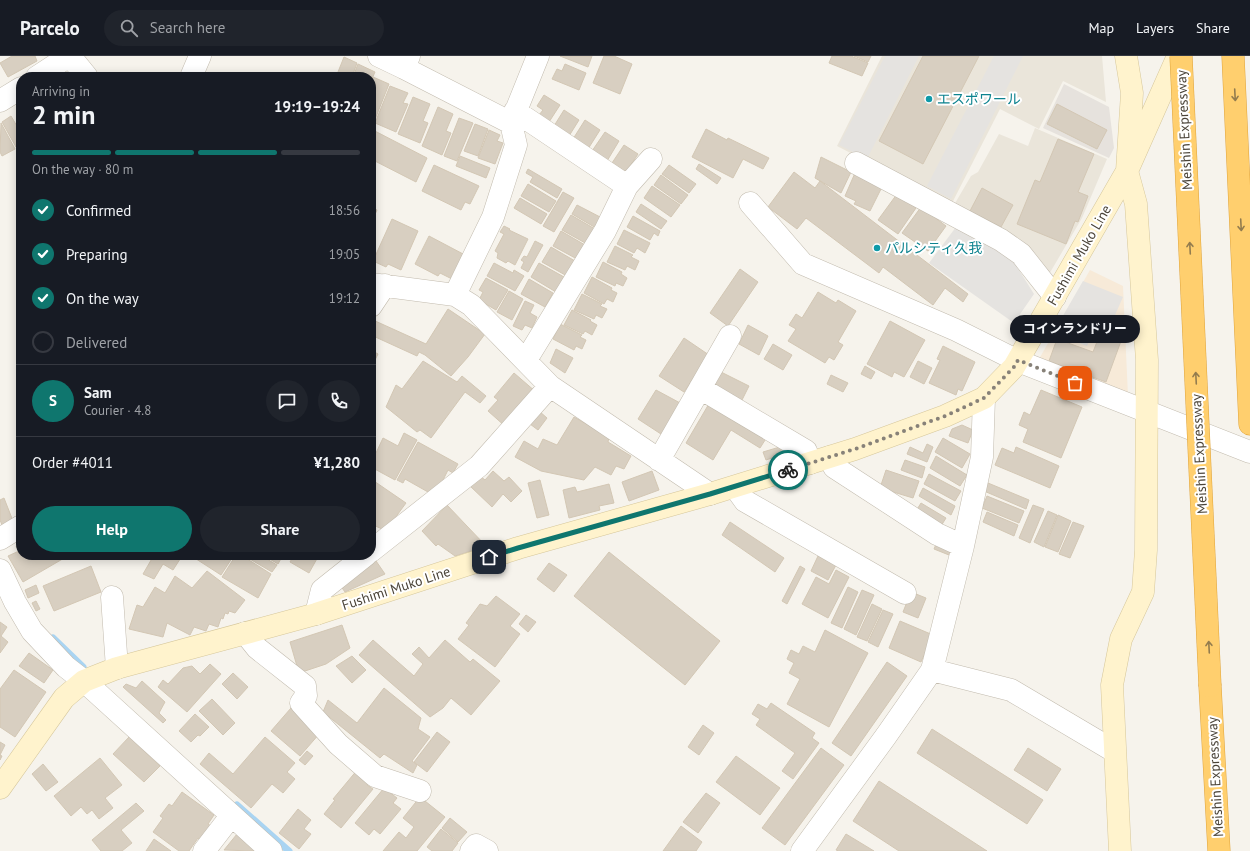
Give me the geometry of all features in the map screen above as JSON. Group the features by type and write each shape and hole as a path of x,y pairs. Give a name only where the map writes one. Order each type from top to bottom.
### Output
{"highway":[{"name":"Meishin Expressway","path":"1179,56 1219,851"},
{"path":"1233,56 1250,424"}],"main road":[{"path":"1120,851 1112,685 1121,639 1143,592 1146,550 1146,360 1136,204 1127,171 1132,93 1126,56"},
{"name":"Fushimi Muko Line","path":"0,788 64,698 98,676 316,614 518,548 735,487 855,449 945,416 984,398 1014,367 1127,171 1179,56"}],"street":[{"path":"45,72 70,56 83,72"},
{"path":"193,72 200,56"},
{"path":"380,56 407,62 513,117 627,186"},
{"path":"455,295 493,217 516,145 513,117 538,56"},
{"path":"0,102 16,91"},
{"path":"526,360 605,231 627,186 651,159"},
{"path":"856,163 1001,240 1021,254 1055,297"},
{"path":"750,203 803,264 956,330 1018,360 1250,452"},
{"path":"378,284 455,295 471,305 550,386 710,494"},
{"path":"659,460 730,336"},
{"path":"376,547 479,466 550,386"},
{"path":"700,388 834,467 937,534 963,546"},
{"path":"802,851 932,670 963,546 982,457 984,398"},
{"path":"735,487 745,501 905,593"},
{"path":"0,539 16,529"},
{"path":"316,614 322,590 360,560"},
{"path":"0,570 15,602 32,631 66,667 98,676 231,816 271,851"},
{"path":"98,676 112,597"},
{"path":"245,633 257,648 305,686 306,696 301,703 338,744 355,760 374,776 420,791"},
{"path":"932,670 1011,690 1114,751"},
{"path":"204,851 231,816"},
{"path":"471,851 476,845 487,851"}],"shaded area":[{"path":"882,56 1102,56 1106,102 1063,81 1039,129 1000,109 951,205 837,146"},
{"path":"885,56 919,56 867,159 839,145"},
{"path":"994,56 1023,56 951,199 927,186"},
{"path":"1064,84 1109,107 1114,148 1109,158 1043,128"},
{"path":"1035,128 1107,159 1082,218 1048,276 954,205 971,176 978,172 999,134 1028,146"},
{"path":"956,227 1012,259 1034,294 1014,323 929,263"},
{"path":"1090,270 1123,286 1128,396 1039,359"},
{"path":"1083,281 1123,297 1112,322 1099,317 1087,346 1053,333"}],"building":[{"path":"12,56 35,56 37,61 8,77 0,63"},
{"path":"560,56 592,56 588,67"},
{"path":"604,56 614,56 632,64 620,94 593,83"},
{"path":"832,56 851,56 868,63 862,76 829,63"},
{"path":"854,56 871,56 868,62"},
{"name":"エスポワール","path":"923,56 979,56 923,164 879,141"},
{"path":"344,57 357,63 354,72 338,72"},
{"path":"358,64 375,72 355,72"},
{"path":"565,64 586,73 579,90 552,79 557,69 562,71"},
{"path":"376,78 389,84 376,117"},
{"path":"390,86 408,93 403,103 408,104 396,132 376,123"},
{"path":"544,95 560,105 549,122 539,115 543,110 537,106"},
{"path":"413,97 430,104 423,121 428,123 420,143 398,134"},
{"path":"1057,104 1107,130 1097,149 1047,124"},
{"path":"438,107 453,114 446,131 451,133 442,155 422,146"},
{"path":"564,110 579,120 569,136 554,126"},
{"path":"11,116 16,124 16,147 2,122"},
{"path":"459,118 473,123 457,161 444,156"},
{"path":"585,120 600,130 588,149 573,139"},
{"path":"1,123 15,149 2,156 0,152"},
{"path":"475,124 488,129 478,156 464,151"},
{"path":"706,129 727,140 728,138 769,158 763,169 743,159 733,178 692,157"},
{"path":"489,130 500,135 497,141 503,143 495,164 478,158"},
{"path":"376,132 427,158 416,182 376,162"},
{"path":"605,132 619,141 607,161 592,151"},
{"path":"1058,139 1094,154 1078,192 1088,196 1078,222 1075,221 1066,244 1017,224 1035,180 1040,182"},
{"path":"624,145 638,154 626,172 612,163"},
{"path":"460,156 490,168 486,178 456,166"},
{"path":"821,157 851,172 841,193 815,178"},
{"path":"699,164 721,178 717,184 696,169"},
{"path":"434,165 479,186 470,204 465,202 461,210 422,191"},
{"path":"669,165 696,184 689,193 662,174"},
{"path":"528,169 562,189 557,198 530,182 533,177 526,173"},
{"name":"パルシティ久我","path":"794,172 815,188 820,181 968,294 963,302 945,288 933,305 883,267 879,273 806,218 797,229 768,207"},
{"path":"855,173 883,185 870,211 854,204 856,201 845,196"},
{"path":"661,175 688,195 681,204 654,185"},
{"path":"528,184 556,201 549,212 521,196"},
{"path":"652,186 680,205 671,217 644,198"},
{"path":"982,188 1013,205 1001,227 970,211"},
{"path":"563,192 574,198 554,232 543,226"},
{"path":"897,194 916,208 898,234 878,220"},
{"path":"520,198 547,214 541,224 514,208"},
{"path":"641,204 667,221 661,229 636,212"},
{"path":"577,205 602,218 596,228 572,214"},
{"path":"921,207 946,226 928,251 902,233"},
{"path":"571,215 595,229 587,244 562,230"},
{"path":"633,216 660,231 658,236 654,233 650,240 627,227"},
{"path":"392,219 418,231 401,270 388,264 386,267 376,262 376,254"},
{"path":"504,226 528,239 515,265 508,261 506,263 497,258 498,253 495,251 504,234 500,232"},
{"path":"624,230 650,243 645,253 637,248 634,253 617,244"},
{"path":"561,231 585,245 577,259 553,246"},
{"path":"429,236 465,255 452,279 440,273 438,276 415,264"},
{"path":"535,241 543,245 528,272 521,268 524,262 521,260 524,256 527,257"},
{"path":"615,246 633,255 631,257 639,261 635,270 627,266 625,270 607,262"},
{"path":"551,247 575,261 567,276 542,262"},
{"path":"603,262 622,272 621,274 627,278 623,286 616,283 615,286 596,277"},
{"path":"494,263 513,273 514,270 524,276 515,291 487,276"},
{"path":"539,263 564,277 556,292 531,277"},
{"path":"740,269 758,282 728,326 710,313"},
{"path":"592,277 612,288 611,290 617,293 613,302 607,299 604,304 584,293"},
{"path":"486,278 508,290 496,310 479,300 483,292 479,290"},
{"path":"529,279 553,293 545,307 521,294"},
{"path":"509,291 523,299 512,320 497,312"},
{"path":"818,292 836,303 838,300 856,311 838,342 843,345 834,360 829,357 825,363 788,341 796,329 789,325 796,314 802,318"},
{"path":"582,294 602,304 600,306 607,309 602,318 596,315 594,319 574,310"},
{"path":"525,301 534,305 530,313 537,317 532,328 525,325 522,330 513,326"},
{"path":"448,309 485,334 468,357 451,376 425,355 419,352 417,356 376,337 376,321 426,344"},
{"path":"572,310 591,320 590,321 597,325 592,335 585,331 583,334 564,325"},
{"path":"890,321 925,340 904,377 894,372 892,377 867,364"},
{"path":"560,324 582,335 580,337 586,340 582,349 576,346 574,350 553,339"},
{"path":"748,325 768,336 759,355 739,344"},
{"path":"1100,334 1121,341 1106,382 1049,361 1057,339 1093,352"},
{"path":"684,338 709,355 684,392 659,376"},
{"path":"773,344 792,355 783,370 764,359"},
{"path":"943,346 975,362 962,391 958,389 956,395 929,383 940,360 937,359"},
{"path":"556,349 573,358 565,373 550,363"},
{"path":"423,361 457,382 462,376 486,396 480,403 465,392 431,438 420,430 417,432 386,407 396,385 402,389"},
{"path":"918,361 932,368 924,384 910,377"},
{"path":"865,366 875,372 871,379 861,374"},
{"path":"721,372 749,386 741,402 713,387"},
{"path":"514,373 536,392 506,427 488,411 498,400 494,397"},
{"path":"831,375 848,383 843,392 827,384"},
{"path":"656,390 682,404 664,436 638,419"},
{"path":"1041,390 1082,407 1061,458 1023,442 1028,429 1019,425 1024,412 1030,415"},
{"path":"710,402 767,437 760,448 731,430 713,460 686,443"},
{"path":"539,411 547,418 538,430 530,424"},
{"path":"574,417 609,437 608,442 631,456 624,469 616,466 611,475 595,467 584,480 541,471 515,457 524,441 538,449 543,439 557,445"},
{"path":"962,425 973,430 968,443 949,436 952,429"},
{"path":"404,433 417,440 395,480 376,470 376,453 383,438 398,446"},
{"path":"943,438 970,454 962,468 935,452"},
{"path":"418,442 458,464 453,473 448,470 440,486 428,492 405,479 403,483 397,480"},
{"path":"927,444 933,447 927,462 907,454 910,447 923,453"},
{"path":"783,446 786,453 766,460 763,452"},
{"path":"1016,447 1059,466 1050,488 995,465 1002,448 1014,453"},
{"path":"936,456 967,475 960,486 930,468"},
{"path":"905,460 925,467 922,478 901,470"},
{"path":"886,470 919,481 913,498 880,488"},
{"path":"493,471 504,481 509,477 522,491 511,502 503,494 492,507 470,486 480,476 485,480"},
{"path":"652,471 659,490 629,501 622,482"},
{"path":"929,474 961,491 955,501 924,484"},
{"path":"540,480 549,515 537,518 528,483"},
{"path":"376,482 406,503 395,518 382,529 376,526"},
{"path":"988,483 1029,500 1026,509 984,491"},
{"path":"609,484 614,503 599,506 600,510 569,518 563,490 575,487 577,492"},
{"path":"923,488 955,506 951,515 919,496"},
{"path":"987,496 1024,511 1019,523 982,508"},
{"path":"4,498 13,521 2,525 0,520 0,500"},
{"path":"921,503 946,518 941,526 916,511"},
{"path":"447,505 486,546 455,556 438,544 436,546 422,531"},
{"path":"1033,505 1044,509 1030,543 1019,538"},
{"path":"1048,511 1057,515 1044,547 1034,542"},
{"path":"987,512 1018,525 1014,536 983,522"},
{"path":"1058,515 1071,521 1058,552 1045,547"},
{"path":"730,522 784,558 775,572 722,535"},
{"path":"1073,522 1084,526 1070,558 1059,554"},
{"path":"937,542 952,548 949,555 934,549"},
{"path":"16,552 16,560 61,560 23,582 8,556"},
{"path":"609,552 720,641 685,685 574,596"},
{"path":"818,556 836,565 828,580 811,571"},
{"path":"151,560 179,560 173,570 163,564 154,579 143,574"},
{"path":"198,560 231,560 221,575"},
{"path":"233,560 249,560 271,574 258,598 222,577"},
{"path":"252,560 268,560 277,565 272,572"},
{"path":"271,560 280,560 278,564"},
{"path":"291,560 316,560 309,573 290,562"},
{"path":"371,560 375,560 385,574 345,592 340,585"},
{"path":"549,563 567,575 554,592 537,579"},
{"path":"91,566 101,592 54,611 43,586"},
{"path":"800,566 805,569 787,604 782,601"},
{"path":"836,570 849,577 828,618 802,604 816,577 829,584"},
{"path":"207,571 245,600 235,613 229,611 228,614 225,613 223,619 221,618 218,627 209,624 206,631 194,627 190,635 167,623 163,637 129,629 137,605 143,607 155,587 165,593 175,576 192,588"},
{"path":"36,585 39,593 28,598 25,590"},
{"path":"848,587 858,592 842,628 831,623"},
{"path":"862,590 874,595 856,635 844,629"},
{"path":"911,592 926,598 918,618 903,612"},
{"path":"496,596 520,614 510,626 520,634 495,667 458,639 469,625 466,623 480,604 487,606"},
{"path":"36,601 40,609 36,611 32,603"},
{"path":"872,604 882,609 867,641 857,637"},
{"path":"883,610 893,614 878,647 868,642"},
{"path":"526,615 536,622 528,632 519,624"},
{"path":"900,621 933,635 921,662 889,648"},
{"path":"0,622 7,627 1,636 8,642 0,653"},
{"path":"342,625 350,648 326,664 299,673 290,642"},
{"path":"825,630 868,653 829,727 787,704 800,679 789,673 794,663 787,659 791,650 799,654 803,646 815,652"},
{"path":"373,640 414,676 423,664 412,654 419,647 429,658 445,640 470,662 473,659 500,681 471,715 451,698 443,708 430,717 359,655"},
{"path":"29,653 53,670 44,683 19,666"},
{"path":"352,656 366,670 352,683 336,666"},
{"path":"887,662 907,676 851,756 832,743"},
{"path":"210,664 221,674 187,712 158,687 163,680 168,684 183,668 192,666 200,674"},
{"path":"14,670 46,692 15,737 0,727 0,689"},
{"path":"233,673 248,687 237,699 222,684"},
{"path":"142,681 165,702 159,713 166,720 163,723 123,687 126,684 136,688"},
{"path":"384,688 421,718 418,729 430,737 412,761 417,765 413,773 384,754 380,758 323,712 328,700 357,723"},
{"path":"212,699 235,723 223,735 199,711"},
{"path":"771,703 815,733 812,738 819,743 793,779 782,771 795,753 756,725 760,719 752,714 758,704 767,709"},
{"path":"291,708 320,733 300,756 271,731"},
{"path":"195,714 209,727 191,742 179,731"},
{"path":"703,725 714,733 699,755 688,747"},
{"path":"932,729 1043,800 1027,824 917,753"},
{"path":"437,732 450,742 427,772 414,762"},
{"path":"129,737 160,766 144,782 113,754"},
{"path":"265,737 295,763 287,772 295,779 283,793 272,784 251,808 200,764 209,753 233,774"},
{"path":"0,742 5,745 0,755"},
{"path":"821,748 844,765 785,845 762,828"},
{"path":"1028,748 1061,769 1047,791 1014,770"},
{"path":"307,751 313,756 305,765 299,760"},
{"path":"736,756 780,788 760,815 716,782"},
{"path":"100,758 122,785 105,798 113,808 99,819 92,810 87,814 81,807 71,816 54,796"},
{"path":"43,764 58,782 46,791 32,774"},
{"path":"358,769 371,779 367,785 373,789 341,828 324,814 335,800 333,799"},
{"path":"879,781 987,851 899,851 853,821"},
{"path":"384,788 397,798 393,803 401,809 380,834 374,829 369,835 355,823"},
{"path":"182,792 214,815 208,824 211,826 201,840 198,838 189,851 179,851 153,832 163,818 160,816 169,804 172,806"},
{"path":"706,793 720,803 698,833 683,822"},
{"path":"420,797 445,817 417,851 383,851 399,832 406,838 414,827 403,818"},
{"path":"136,803 144,811 121,830 132,843 122,851 101,851 92,840"},
{"path":"298,809 311,820 304,829 311,834 299,849 279,833"},
{"path":"450,818 467,832 458,842 442,828"},
{"path":"681,826 702,842 696,851 663,851"},
{"path":"441,829 458,843 452,851 432,851 427,847"},
{"path":"237,834 255,849 253,851 224,850"},
{"path":"846,834 874,851 836,850"},
{"path":"154,839 171,851 146,851"}],"waterway":[{"path":"53,638 83,667"},
{"path":"237,805 289,851"}],"way so far":[{"path":"788,470 855,449 945,416 984,398 1014,367 1018,360 1075,383"}],"place":[{"name":"エスポワール","path":"929,99"},
{"name":"パルシティ久我","path":"877,248"},
{"name":"コインランドリー","path":"1075,383"}],"route":[{"path":"489,557 710,494 788,470"}]}
